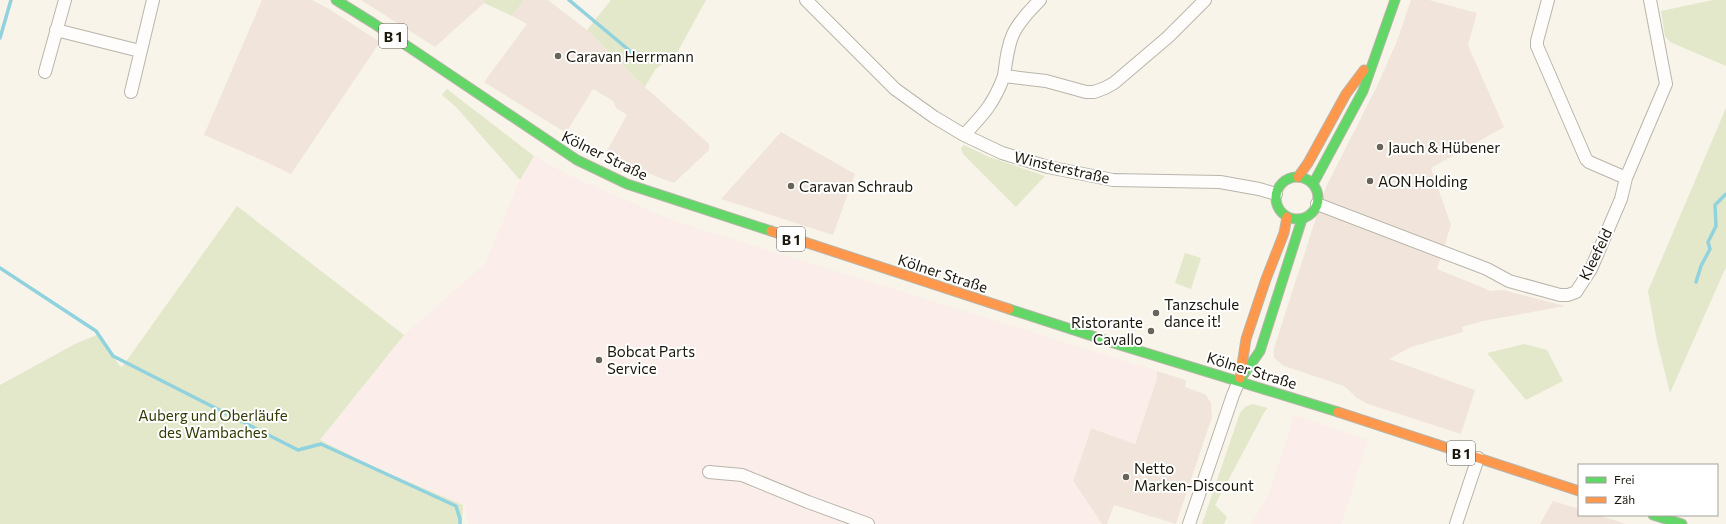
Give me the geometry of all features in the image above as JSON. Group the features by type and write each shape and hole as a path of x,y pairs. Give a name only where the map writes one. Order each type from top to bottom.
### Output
{"main road":[{"name":"Kölner Straße","path":"336,0 373,23 577,160 627,184 711,213 1113,343 1239,381 1578,491"},
{"path":"1313,184 1363,91 1396,0"},
{"path":"1298,177 1308,164 1346,94 1374,58"},
{"path":"1239,381 1260,351 1302,219 1313,212 1317,204 1317,192 1313,184 1307,179 1298,177 1283,182 1276,194 1278,208 1287,217 1302,219"},
{"path":"1239,381 1246,339 1266,279 1284,233 1287,217"},
{"path":"1656,516 1682,524"}],"street":[{"path":"45,72 65,0"},
{"path":"131,92 153,0"},
{"path":"964,135 989,108 998,93 1004,76 1008,46 1014,30 1024,16 1040,0"},
{"path":"1004,76 1046,82 1086,92 1094,92 1105,88 1114,83 1168,37 1205,0"},
{"path":"1548,0 1537,46 1561,102 1586,159 1589,162 1626,178"},
{"name":"Kleefeld","path":"1317,204 1487,269 1510,282 1560,295 1568,295 1576,292 1591,269 1621,199 1626,178 1666,84 1650,0"},
{"name":"Winsterstraße","path":"810,2 896,89 934,117 964,135 1002,153 1048,167 1113,180 1220,182 1259,189 1276,194"},
{"path":"56,30 140,52"},
{"path":"1189,524 1228,408 1239,381"},
{"path":"1456,524 1478,458"},
{"path":"709,472 742,475 808,502 868,524"}],"shaded area":[{"path":"262,0 312,0 329,9 380,42 291,174 204,135"},
{"path":"361,0 484,0 484,3 435,47"},
{"name":"Caravan Herrmann","path":"524,0 548,0 587,30 645,87 709,144 709,150 674,183 626,165 605,154 627,115 616,108 613,101 593,89 566,133 484,82 527,24 512,16"},
{"path":"1411,0 1429,0 1477,13 1468,45 1504,127 1431,168 1451,225 1437,269 1491,291 1503,290 1565,306 1483,321 1462,327 1463,332 1411,347 1389,359 1475,390 1461,434 1368,404 1357,398 1344,386 1284,366 1274,358 1274,348 1326,187 1376,88 1397,41"},
{"name":"Caravan Schraub","path":"781,132 855,174 833,235 721,199"},
{"path":"534,156 566,174 677,222 1157,371 1157,378 1135,444 1091,428 1073,481 1102,524 468,524 465,506 319,442 404,335 485,264 520,180"},
{"path":"1157,371 1186,380 1185,387 1205,394 1211,403 1212,417 1176,524 1114,505 1107,524 1102,524 1073,481 1091,428 1135,444 1157,378"},
{"path":"1294,415 1368,440 1341,524 1251,524 1270,492"},
{"path":"1553,501 1578,509 1578,516 1601,516 1626,524 1540,524"}],"green space":[{"path":"484,0 524,0 512,16 484,3"},
{"path":"611,0 706,0 678,51 655,70 645,87 587,30"},
{"path":"1713,0 1726,0 1726,66 1670,42 1665,36 1661,11"},
{"path":"447,89 534,156 520,180 456,107 442,95"},
{"path":"1726,108 1726,267 1670,393 1657,341 1648,291"},
{"path":"964,145 989,157 1045,176 1016,207 963,154 961,148"},
{"name":"Auberg und Oberläufe des Wambaches","path":"237,206 404,335 320,440 378,469 463,505 462,524 0,524 0,385 75,344 99,334 119,365 122,367"},
{"path":"1185,253 1201,258 1191,289 1175,283"},
{"path":"1524,344 1547,350 1563,381 1526,400 1487,353"},
{"path":"1252,404 1268,408 1215,505 1227,517 1224,524 1202,524 1240,413 1245,407"}],"waterway":[{"path":"0,38 11,0"},
{"path":"569,0 642,61"},
{"path":"1696,282 1701,266 1710,249 1708,242 1716,226 1715,205 1726,194"},
{"path":"0,268 96,331 113,356 298,450 321,444 456,506 460,524"}],"traffic: fast":[{"path":"336,0 373,23 577,160 627,184 771,231"},
{"path":"1313,184 1363,91 1395,0"},
{"path":"1293,177 1301,177 1309,180 1315,186 1318,198 1315,210 1309,216 1301,219 1293,219 1285,216 1279,210 1276,202 1276,194 1279,186 1285,180 1293,177"},
{"path":"1239,381 1260,351 1302,219"},
{"path":"1009,309 1338,412"},
{"path":"1656,516 1682,524"}],"traffic: slow":[{"path":"1298,177 1308,163 1346,94 1364,70"},
{"path":"1240,378 1246,339 1266,279 1284,233 1287,217"},
{"path":"771,231 1009,309"},
{"path":"1338,412 1578,491"}],"place":[{"name":"Caravan Herrmann","path":"558,56"},
{"name":"Jauch & Hübener","path":"1380,147"},
{"name":"AON Holding","path":"1370,181"},
{"name":"Caravan Schraub","path":"791,186"},
{"name":"Tanzschule dance it!","path":"1156,313"},
{"name":"Ristorante Cavallo","path":"1151,331"},
{"name":"Bobcat Parts Service","path":"599,360"},
{"name":"Netto Marken-Discount","path":"1126,477"}]}
